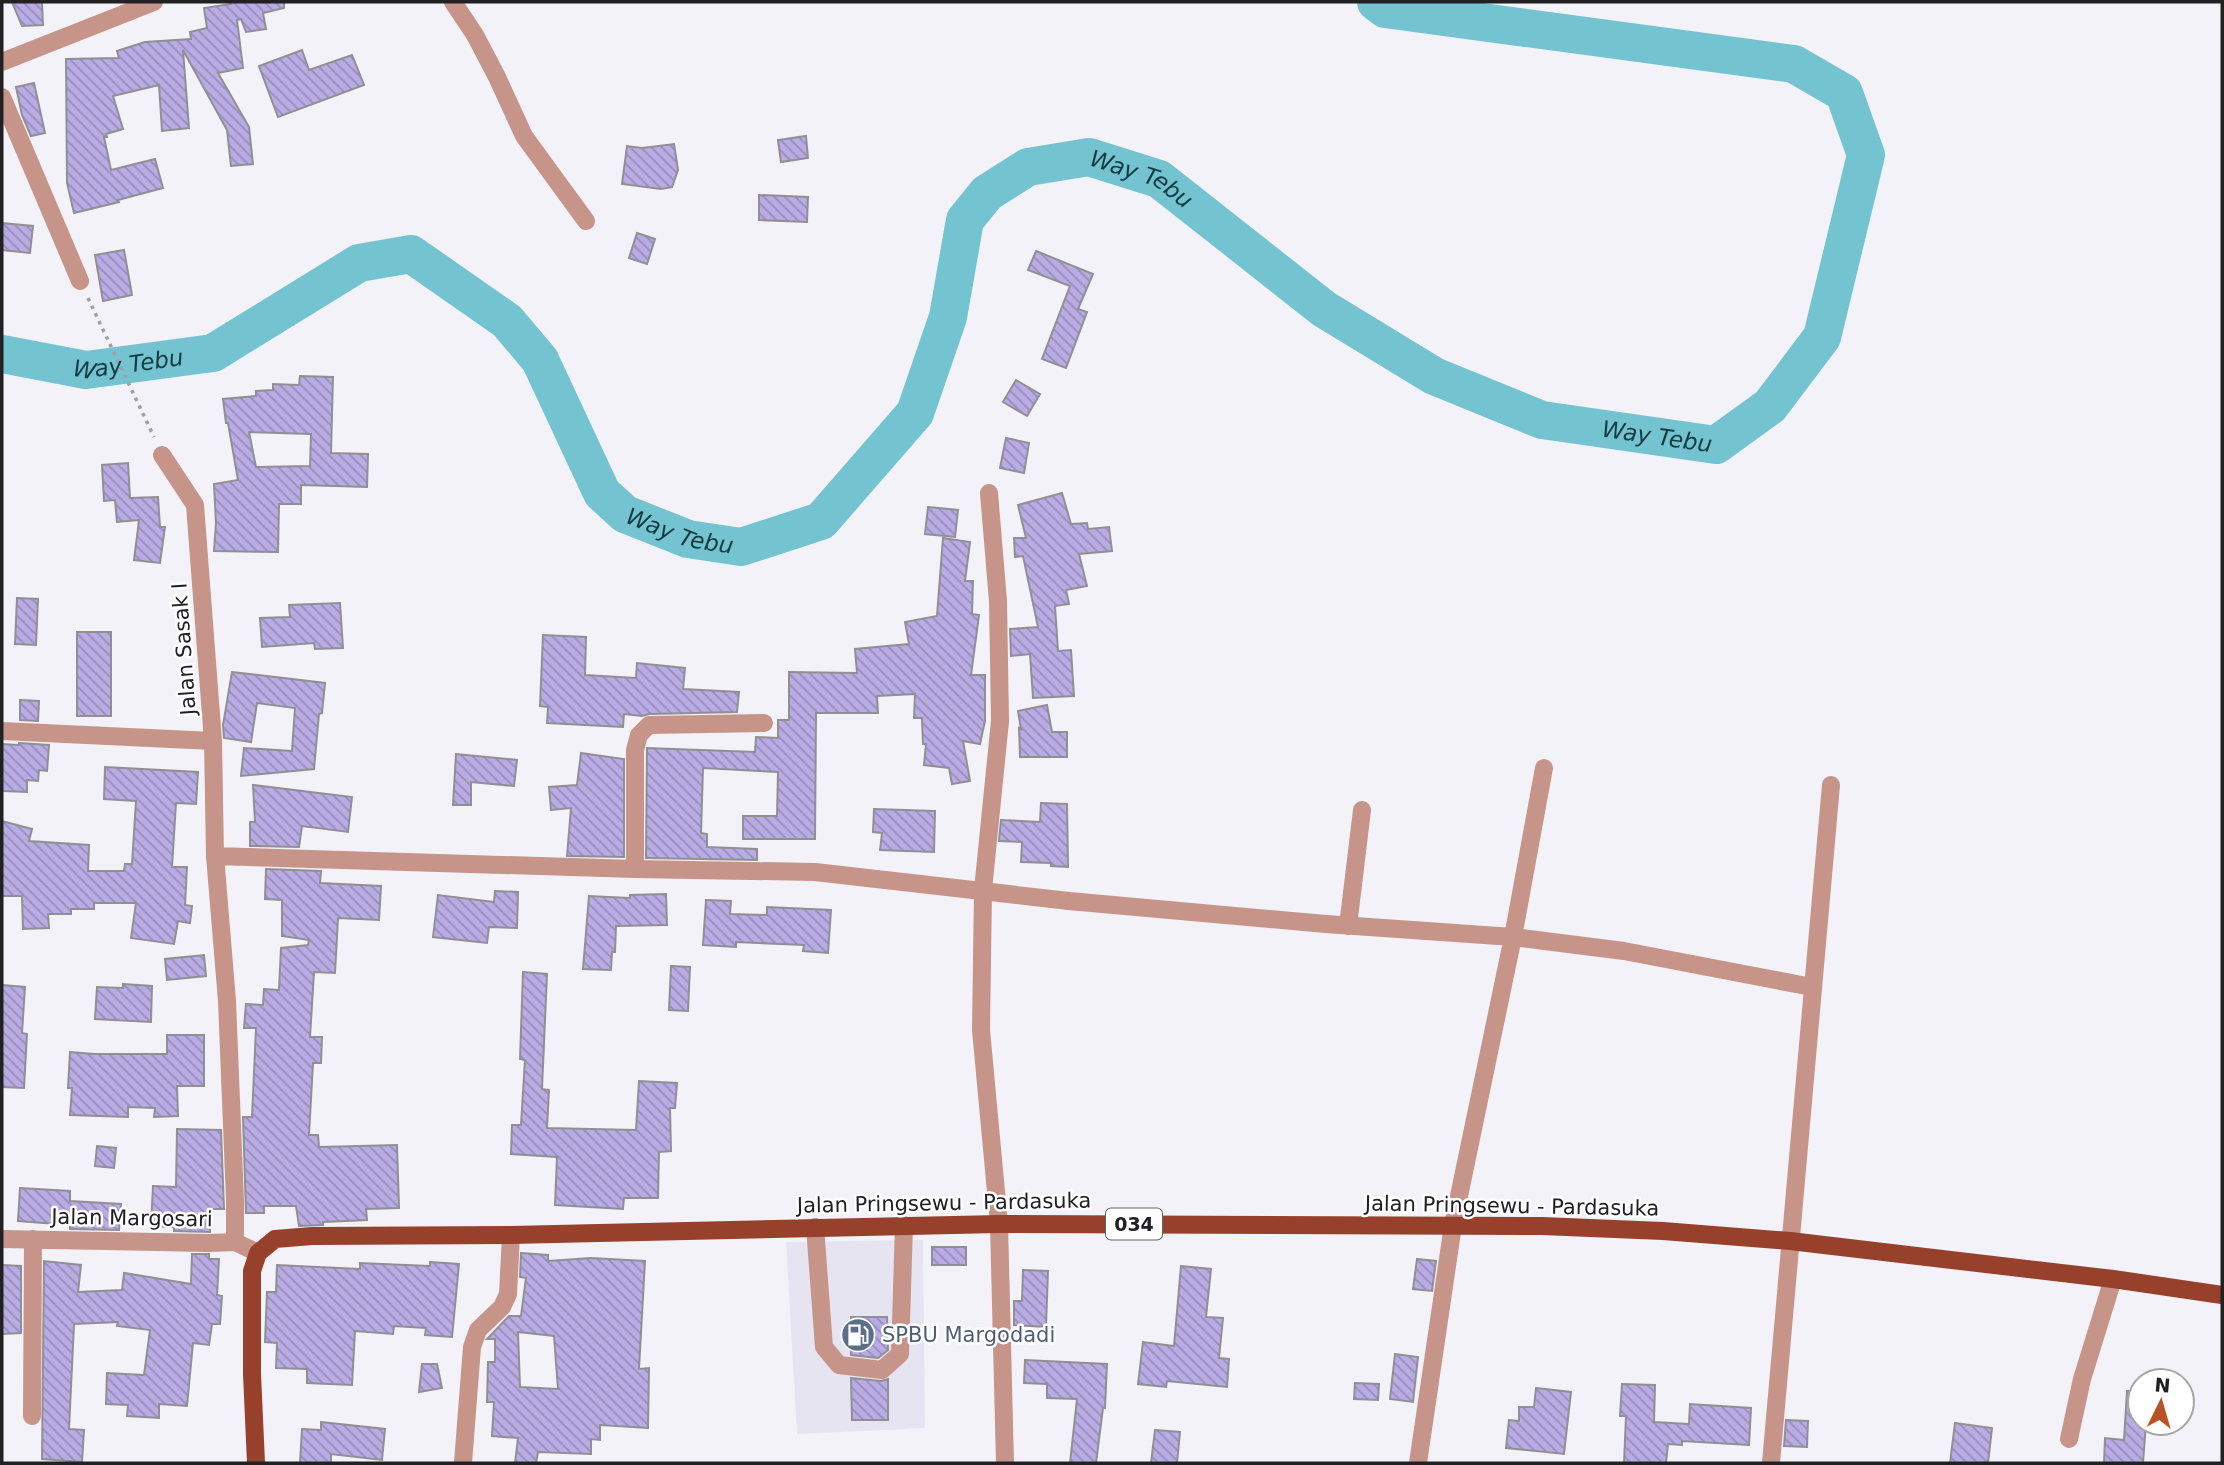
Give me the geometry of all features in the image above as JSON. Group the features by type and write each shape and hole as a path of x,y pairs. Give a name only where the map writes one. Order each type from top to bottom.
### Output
{"main road":[{"name":"Jalan Pringsewu - Pardasuka","path":"258,1253 275,1239 312,1236 511,1235 999,1224 1542,1226 1790,1241 2113,1279 2222,1296"},
{"path":"256,1463 251,1374 252,1271 258,1253"}],"street":[{"path":"2,62 154,2"},
{"path":"453,2 475,35 524,136 586,221"},
{"path":"2,97 80,281"},
{"name":"Jalan Sasak I","path":"162,455 195,505 213,741 215,856 227,1001 235,1242"},
{"path":"989,493 998,601 1000,721 983,890 981,1030 999,1224 1004,1463"},
{"path":"635,869 635,750 639,735 649,724 764,723"},
{"path":"2,731 213,741"},
{"path":"1418,1463 1453,1226 1513,937 1544,768"},
{"path":"1771,1463 1831,785"},
{"path":"1348,926 1362,810"},
{"path":"215,856 815,872 1069,901 1348,926 1513,937 1623,951 1812,987"},
{"path":"815,1227 824,1348 839,1365 882,1370 900,1354 904,1225"},
{"path":"463,1463 472,1347 478,1330 502,1307 508,1294 511,1235"},
{"name":"Jalan Margosari","path":"2,1239 235,1242 258,1253"},
{"path":"32,1416 33,1239"},
{"path":"2068,1439 2082,1379 2113,1279"}],"path":[{"path":"80,281 162,455"}],"shaded area":[{"name":"SPBU Margodadi","path":"923,1240 925,1428 797,1434 786,1242"}],"building":[{"path":"12,2 42,2 43,25 22,26"},
{"path":"230,2 284,2 284,8 263,13 266,29 246,32 241,19 237,20 243,68 218,73 249,127 253,164 231,166 227,130 183,50 189,128 162,131 159,85 113,96 123,129 104,137 111,170 155,159 163,188 74,213 67,183 66,59 119,58 117,51 145,42 191,39 190,32 207,28 204,8 231,4"},
{"path":"302,50 309,70 352,55 364,85 278,117 259,66"},
{"path":"34,83 45,133 31,136 22,115 16,87"},
{"path":"806,136 808,158 781,162 778,140"},
{"path":"674,144 678,170 672,187 661,189 622,184 627,146 642,148"},
{"path":"759,195 808,197 807,222 759,220"},
{"path":"2,223 33,226 30,253 2,250"},
{"path":"637,233 655,239 647,264 629,258"},
{"path":"124,250 132,295 103,301 95,255"},
{"path":"1036,251 1093,274 1078,309 1087,312 1066,368 1042,359 1070,286 1028,270"},
{"path":"300,376 333,377 331,453 368,454 367,487 301,485 301,504 279,504 278,552 214,551 214,484 238,480 223,399 256,396 256,391 273,390 273,384 299,385","holes":["249,432 311,434 310,466 256,467"]},
{"path":"1016,380 1040,394 1027,416 1003,402"},
{"path":"1006,438 1029,443 1024,473 1000,468"},
{"path":"128,463 130,498 158,497 160,527 165,527 160,563 134,560 139,520 117,522 115,500 104,501 102,465"},
{"path":"1062,493 1071,524 1087,523 1088,529 1109,527 1112,551 1079,554 1087,586 1066,590 1069,604 1055,606 1058,651 1071,650 1074,696 1033,698 1030,654 1011,656 1010,629 1038,627 1023,556 1015,557 1014,538 1026,538 1018,505"},
{"path":"928,507 958,510 955,537 925,534"},
{"path":"943,538 970,542 965,581 973,581 972,614 979,615 971,675 985,675 985,721 980,744 963,741 970,781 952,784 949,768 924,765 926,744 923,744 922,718 914,718 915,694 877,696 878,713 816,713 815,839 743,839 743,816 777,816 778,772 703,768 701,833 707,834 707,847 757,849 757,860 646,858 647,748 755,752 756,737 778,738 778,720 789,720 789,672 857,673 855,649 909,644 905,622 937,616"},
{"path":"17,598 38,599 36,645 15,644"},
{"path":"340,603 343,648 315,649 314,643 262,647 260,618 290,617 289,605"},
{"path":"77,632 111,632 111,716 77,716"},
{"path":"543,635 586,637 585,675 636,678 637,663 685,668 683,689 739,692 737,712 642,716 624,714 623,727 547,723 548,707 540,706"},
{"path":"232,672 325,683 314,769 241,776 244,748 292,751 295,708 257,703 251,742 224,738 223,725"},
{"path":"20,700 39,701 38,721 20,720"},
{"path":"1047,705 1052,732 1067,732 1067,757 1020,757 1019,728 1021,729 1018,711"},
{"path":"2,744 49,745 47,771 39,770 38,781 27,780 27,792 2,791"},
{"path":"581,753 624,759 624,857 567,856 571,808 551,810 549,787 577,785"},
{"path":"456,754 517,760 514,786 471,782 471,805 453,805"},
{"path":"105,767 198,772 196,804 176,803 172,867 187,867 185,905 192,906 190,923 178,921 174,944 131,938 136,903 94,903 94,909 71,909 71,914 48,914 49,928 23,929 22,896 2,896 2,821 32,829 29,841 89,845 88,871 124,871 125,864 132,864 136,801 104,799"},
{"path":"253,785 352,797 348,832 302,826 299,847 250,846 250,822 255,822"},
{"path":"1041,803 1067,804 1068,867 1051,866 1051,863 1021,862 1022,842 999,841 1001,820 1040,822"},
{"path":"874,809 935,811 934,852 880,850 882,833 873,832"},
{"path":"266,869 321,871 320,883 381,886 379,920 338,918 335,973 314,972 310,1037 322,1037 321,1063 313,1063 309,1135 318,1135 319,1147 397,1145 399,1208 366,1209 367,1220 299,1226 296,1206 264,1206 264,1213 246,1213 243,1117 252,1117 256,1028 244,1028 246,1004 263,1005 264,989 279,990 281,948 308,945 309,940 282,936 282,900 265,899"},
{"path":"495,891 518,892 517,928 489,927 487,943 433,937 438,895 494,902"},
{"path":"666,894 667,925 616,926 611,970 583,969 589,896 630,898 630,895"},
{"path":"706,900 731,901 730,914 767,915 767,907 831,910 828,953 803,951 804,945 736,942 736,947 703,945"},
{"path":"204,955 206,976 167,980 165,959"},
{"path":"671,966 690,967 688,1011 669,1010"},
{"path":"523,972 547,974 542,1089 549,1090 547,1128 636,1130 639,1081 677,1083 675,1108 670,1108 671,1151 659,1152 658,1198 624,1198 623,1209 555,1205 557,1157 511,1154 512,1125 521,1125 525,1060 520,1059"},
{"path":"123,984 152,986 151,1022 95,1019 97,987 123,988"},
{"path":"2,985 25,987 22,1033 27,1034 24,1088 2,1087"},
{"path":"167,1035 204,1035 204,1086 177,1086 178,1116 154,1117 155,1108 128,1107 128,1117 70,1115 70,1052 167,1054"},
{"path":"177,1129 221,1130 224,1209 210,1209 210,1232 174,1231 174,1227 151,1226 153,1186 176,1187"},
{"path":"97,1146 116,1148 114,1168 95,1166"},
{"path":"20,1188 70,1191 70,1201 121,1204 119,1230 70,1229 70,1225 18,1221"},
{"path":"932,1247 966,1247 966,1265 932,1265"},
{"path":"521,1253 548,1255 548,1261 591,1258 645,1261 639,1369 649,1368 648,1428 600,1425 600,1440 591,1439 591,1454 538,1452 536,1463 515,1463 518,1438 492,1436 494,1402 487,1402 488,1362 495,1362 495,1339 487,1339 509,1316 521,1316 526,1278 520,1277","holes":["518,1332 554,1336 558,1389 520,1387"]},
{"path":"192,1254 209,1254 209,1259 219,1259 217,1295 222,1296 220,1324 212,1324 209,1345 193,1343 187,1406 159,1404 159,1418 127,1416 128,1405 106,1404 107,1373 144,1375 150,1330 117,1326 118,1322 74,1324 69,1429 84,1430 82,1462 42,1459 44,1261 81,1265 78,1292 122,1290 124,1273 191,1284"},
{"path":"1417,1259 1436,1261 1432,1291 1413,1289"},
{"path":"430,1262 459,1264 452,1337 425,1335 426,1328 394,1326 393,1334 355,1331 352,1385 307,1383 307,1369 276,1368 277,1343 265,1342 267,1292 276,1292 277,1265 360,1269 360,1263 430,1266"},
{"path":"2,1265 21,1266 21,1333 2,1334"},
{"path":"1181,1266 1211,1269 1206,1317 1223,1318 1219,1358 1229,1359 1227,1387 1167,1381 1166,1387 1138,1384 1143,1342 1174,1346"},
{"path":"1023,1270 1048,1271 1046,1327 1014,1325 1014,1301 1022,1301"},
{"path":"851,1317 887,1317 888,1350 878,1358 851,1355"},
{"path":"1395,1354 1418,1357 1413,1402 1390,1399"},
{"path":"1025,1360 1107,1364 1105,1408 1096,1463 1070,1463 1077,1399 1047,1398 1047,1384 1024,1383"},
{"path":"422,1364 437,1364 442,1388 419,1392"},
{"path":"851,1378 881,1381 888,1379 888,1420 852,1420"},
{"path":"1355,1383 1379,1384 1378,1400 1354,1399"},
{"path":"1622,1384 1655,1385 1654,1422 1689,1424 1690,1404 1751,1408 1749,1445 1682,1441 1682,1445 1668,1444 1666,1463 1624,1463 1626,1416 1620,1416"},
{"path":"1536,1388 1571,1392 1564,1454 1506,1448 1509,1420 1519,1421 1519,1407 1534,1407"},
{"path":"2126,1407 2126,1437 2145,1437 2143,1463 2104,1463 2105,1438 2124,1440"},
{"path":"1786,1420 1808,1421 1807,1447 1784,1446"},
{"path":"321,1422 385,1429 382,1460 331,1454 331,1463 300,1463 302,1429 321,1430"},
{"path":"1955,1423 1992,1428 1988,1463 1950,1463"},
{"path":"1155,1430 1180,1432 1177,1463 1151,1463"}],"waterway":[{"name":"Way Tebu","path":"2,354 86,370 213,353 359,263 411,254 507,321 540,360 602,493 625,514 688,539 741,547 821,521 915,413 948,317 965,220 987,193 1028,167 1089,157 1159,179 1324,309 1434,376 1542,420 1716,445 1770,406 1822,337 1866,155 1844,93 1794,64 1385,9 1376,2"}],"place":[{"name":"SPBU Margodadi","path":"858,1335"}]}
